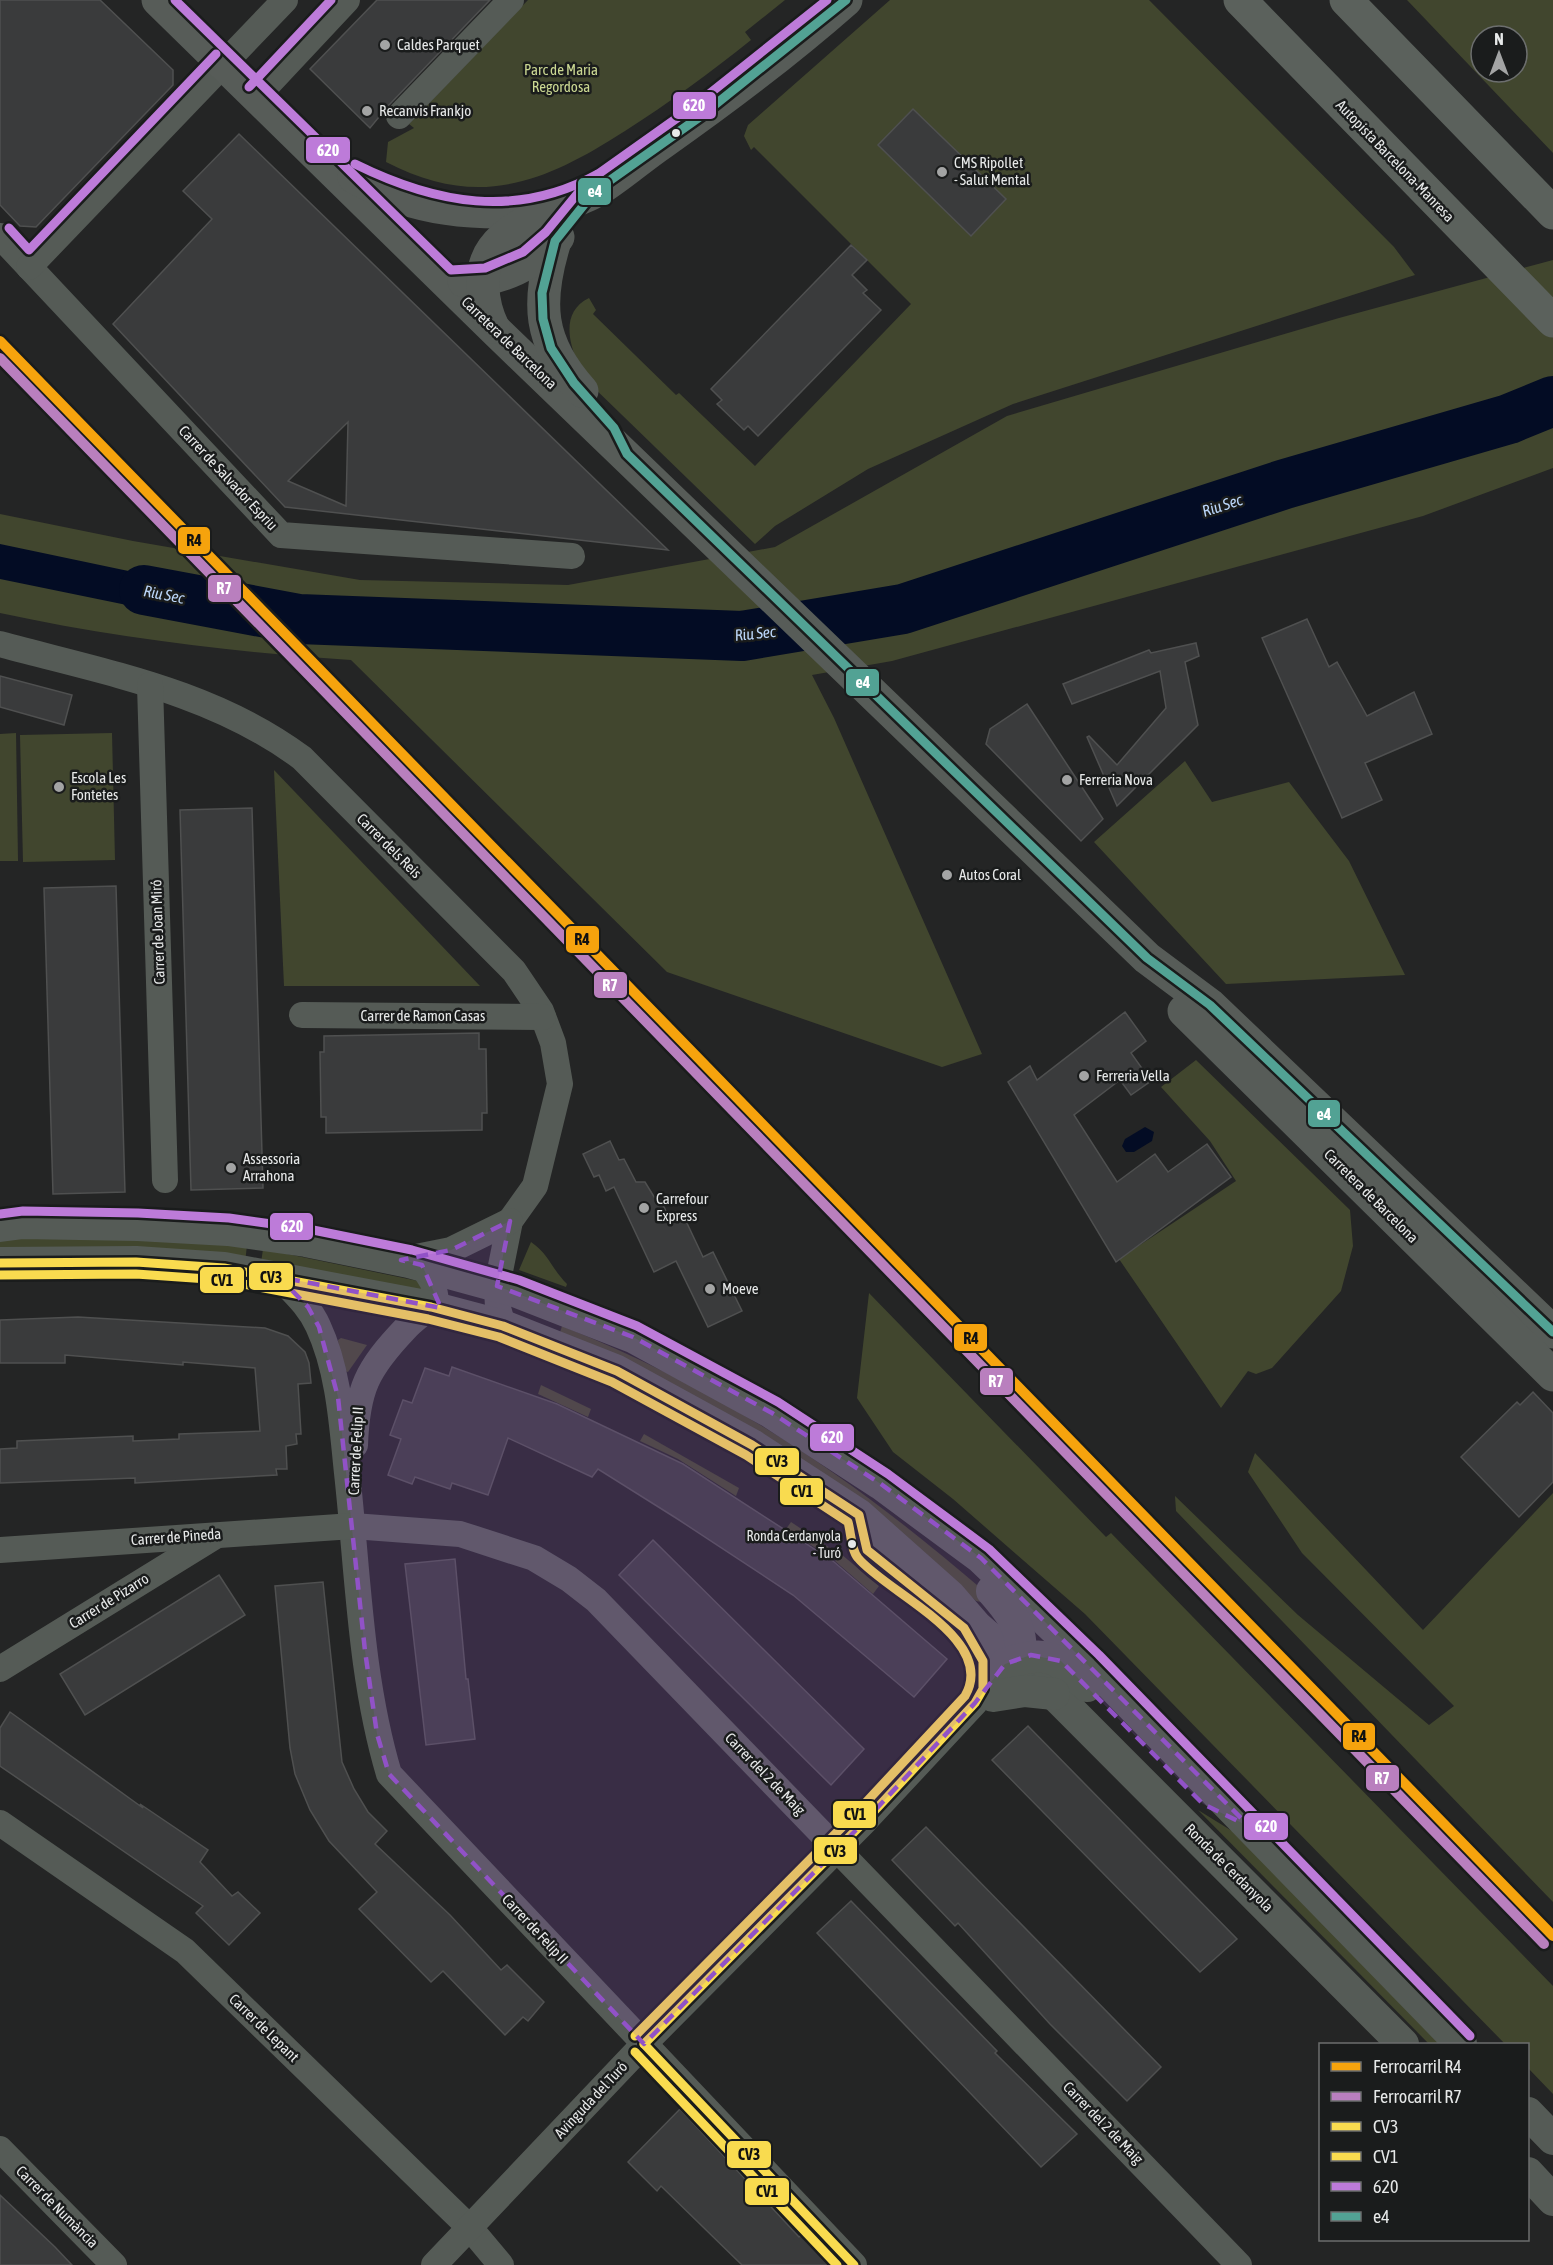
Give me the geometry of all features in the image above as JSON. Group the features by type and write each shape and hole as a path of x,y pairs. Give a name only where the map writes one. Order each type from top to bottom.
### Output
{"highway":[{"name":"Autopista Barcelona-Manresa","path":"1240,0 1553,321"},
{"path":"1346,0 1553,213"}],"main road":[{"name":"Carretera de Barcelona","path":"159,0 225,62 494,329 627,454 1148,958 1197,994 1553,1332"},
{"path":"494,329 486,308 483,281 487,261 494,248 549,209 595,191 715,105 846,0"},
{"path":"323,160 392,196 443,210 489,213 549,209"},
{"path":"446,282 483,281 529,262 555,241 595,191"},
{"path":"555,241 542,293 543,320 551,348 574,383 615,428 627,454"},
{"name":"Carretera de Barcelona","path":"1148,958 1176,1003 1553,1375"},
{"path":"1337,1126 1349,1149 1410,1220 1413,1239 1443,1246 1474,1273 1509,1290"}],"street":[{"path":"29,267 285,0"},
{"path":"258,95 347,0"},
{"path":"399,116 511,0"},
{"name":"Carrer de Salvador Espriu","path":"0,236 281,535 572,556"},
{"name":"Carrer dels Reis","path":"0,644 150,685 238,717 274,738 302,758 514,971 543,1017 554,1043 560,1084 535,1186 510,1221 497,1286 498,1308 503,1326"},
{"name":"Carrer de Joan Miró","path":"150,685 165,1180"},
{"name":"Carrer de Ramon Casas","path":"302,1015 543,1017"},
{"name":"Carrer dels Reis","path":"411,1263 451,1250 510,1221"},
{"name":"Ronda de Cerdanyola","path":"0,1226 23,1223 138,1224 228,1230 306,1241 411,1263 497,1286 633,1337 772,1413 867,1476 981,1558 1090,1663 1460,2043"},
{"name":"Ronda de Cerdanyola","path":"0,1263 136,1262 224,1268 431,1307 503,1326 617,1371 752,1445 859,1515 950,1596 976,1626 1054,1694 1402,2043"},
{"path":"411,1263 436,1292 436,1300 431,1307"},
{"name":"Carrer de Felip II","path":"279,1277 308,1307 325,1344 338,1397 375,1724 389,1774 854,2265"},
{"name":"Carrer de Felip II","path":"353,1526 356,1428 360,1391 377,1362 407,1327 431,1307"},
{"name":"Ronda de Cerdanyola","path":"867,1476 957,1556 1016,1619 1016,1662"},
{"path":"859,1515 867,1551 964,1628 983,1661 984,1696 1025,1691 1054,1694"},
{"name":"Carrer de Pineda","path":"0,1550 353,1526"},
{"name":"Carrer del 2 de Maig","path":"353,1526 460,1534 534,1558 569,1579 596,1600 1239,2265"},
{"name":"Carrer de Pizarro","path":"0,1669 219,1534"},
{"name":"Ronda de Cerdanyola","path":"1016,1662 1031,1655 1061,1661 1203,1804 1250,1827"},
{"name":"Avinguda del Turó","path":"434,2265 644,2044 1016,1662"},
{"name":"Carrer de Lepant","path":"0,1823 185,1951 470,2228 501,2265"},
{"path":"1529,2115 1553,2139"},
{"name":"Carrer de Numància","path":"0,2150 114,2265"},
{"path":"1529,2175 1553,2200"}],"highlighted area":[{"path":"510,1221 497,1286 633,1337 772,1413 881,1484 981,1558 1250,1827 1203,1804 1061,1661 1031,1655 1005,1664 975,1703 865,1821 644,2044 389,1774 377,1734 365,1651 338,1397 319,1327 308,1307 279,1277 441,1308 422,1265 401,1260 451,1250"}],"green space":[{"name":"Parc de Maria Regordosa","path":"528,0 785,0 745,32 751,40 705,75 641,120 566,165 510,184 481,187 451,185 419,177 386,162 388,142 414,128 409,124"},
{"path":"890,0 1149,0 1394,247 1415,275 1013,404 868,469 775,526 755,544 588,382 577,362 570,338 572,315 578,306 589,298 596,310 593,314 676,395 679,393 755,466 911,304 754,147 751,150 744,136 748,125"},
{"path":"1407,0 1553,0 1553,153 1487,84 1529,84 1529,24 1469,24 1469,65"},
{"path":"1553,260 1553,468 1423,516 892,661 812,675 834,718 982,1054 942,1067 667,972 351,660 175,643 87,630 0,613 0,514 133,541 360,580 568,585 775,547 1007,416 1339,318"},
{"path":"16,733 18,861 0,861 0,734"},
{"path":"112,733 115,860 23,862 20,735"},
{"path":"1185,761 1212,802 1289,782 1349,861 1405,975 1226,984 1094,842"},
{"path":"274,770 480,986 284,986"},
{"path":"1196,1060 1350,1210 1353,1246 1341,1291 1272,1368 1256,1374 1248,1371 1221,1408 1119,1259 1236,1181 1210,1141 1161,1087"},
{"path":"125,1237 247,1245 245,1263 0,1253 0,1238"},
{"path":"531,1242 546,1256 567,1284 566,1287 519,1270"},
{"path":"263,1249 423,1282 424,1286 417,1293 261,1263"},
{"path":"869,1293 1106,1537 1111,1533 1553,1986 1553,2094 1529,2069 1529,2043 1504,2043 1085,1614 953,1499 893,1452 857,1398"},
{"path":"562,1326 622,1351 678,1379 785,1440 886,1511 935,1550 984,1591 981,1602 976,1601 932,1563 558,1339"},
{"path":"341,1338 367,1345 348,1372 341,1370 338,1340"},
{"path":"541,1385 591,1409 588,1417 538,1394"},
{"path":"644,1434 739,1488 736,1496 678,1459 640,1441"},
{"path":"1255,1453 1423,1630 1553,1493 1553,1902 1176,1511 1175,1496 1298,1615 1429,1725 1454,1706 1302,1553 1248,1472"},
{"path":"791,1522 833,1550 828,1556 786,1529"},
{"path":"841,1554 879,1586 873,1594 835,1561"},
{"path":"1198,1810 1245,1839 1448,2043 1428,2043"}],"water":[{"path":"0,544 195,585 234,627 0,579"},
{"path":"1145,1127 1154,1132 1152,1141 1134,1152 1126,1152 1122,1146 1125,1139"}],"building":[{"path":"0,0 100,0 173,70 173,85 36,227 20,226 0,205"},
{"path":"377,0 490,0 388,106 370,128 310,69"},
{"name":"CMS Ripollet - Salut Mental","path":"913,109 1006,199 971,236 878,145"},
{"path":"239,134 668,550 285,507 113,324 212,219 183,191","holes":["348,422 346,506 288,481"]},
{"path":"851,245 867,260 852,275 867,290 863,293 881,310 758,436 748,426 744,430 717,404 722,400 711,389"},
{"path":"1307,619 1329,667 1337,662 1367,716 1414,692 1432,734 1365,763 1382,800 1342,818 1262,638"},
{"path":"1196,643 1199,656 1185,662 1198,725 1117,806 1087,737 1089,736 1117,765 1166,708 1160,671 1072,704 1063,684 1149,650 1151,653"},
{"path":"0,676 72,695 64,725 0,707"},
{"path":"1027,704 1103,819 1081,841 986,744 990,729"},
{"path":"252,808 263,1188 191,1190 180,810"},
{"path":"116,886 125,1192 53,1194 44,888"},
{"path":"1125,1012 1146,1041 1131,1053 1151,1081 1131,1095 1120,1080 1074,1115 1117,1182 1155,1154 1168,1172 1207,1144 1231,1177 1116,1262 1008,1082 1030,1066 1037,1080"},
{"path":"479,1033 479,1049 486,1049 487,1113 482,1113 482,1130 326,1133 326,1117 321,1117 320,1052 324,1052 324,1036"},
{"name":"Carrefour Express","path":"610,1141 619,1160 624,1159 636,1182 645,1182 656,1200 661,1200 669,1218 674,1215 678,1222 685,1219 703,1257 713,1252 742,1311 708,1327 676,1261 654,1272 614,1187 606,1191 599,1175 594,1177 583,1154"},
{"path":"78,1317 265,1328 288,1336 305,1352 309,1363 311,1383 298,1384 301,1434 296,1434 297,1444 286,1446 287,1469 276,1469 277,1475 135,1483 135,1478 0,1483 0,1449 17,1448 17,1441 133,1436 133,1441 179,1439 179,1434 260,1431 255,1368 183,1362 183,1365 65,1355 65,1363 0,1363 0,1320"},
{"path":"452,1367 557,1404 683,1464 833,1561 947,1659 914,1697 793,1595 676,1518 598,1469 592,1477 508,1438 488,1495 452,1483 450,1489 415,1477 412,1484 388,1475 401,1439 390,1435 403,1400 412,1403 425,1368 449,1376"},
{"path":"1533,1392 1553,1413 1553,1482 1519,1517 1461,1457 1517,1402 1520,1405"},
{"path":"653,1540 864,1749 831,1785 619,1575"},
{"path":"455,1559 466,1679 468,1679 475,1739 426,1745 405,1564"},
{"path":"219,1575 245,1615 85,1715 60,1674"},
{"path":"323,1582 342,1762 354,1789 368,1812 387,1831 375,1844 450,1915 501,1970 507,1965 544,2002 528,2021 523,2017 505,2035 443,1971 431,1982 359,1909 377,1892 329,1841 310,1810 295,1774 290,1748 275,1586"},
{"path":"10,1712 143,1808 140,1804 208,1850 200,1862 232,1896 238,1892 260,1913 229,1945 196,1913 203,1906 0,1766 0,1728"},
{"path":"1028,1726 1237,1939 1200,1972 992,1760"},
{"path":"926,1827 1161,2067 1127,2101 1050,2024 958,1923 955,1926 892,1860"},
{"path":"851,1901 997,2051 995,2053 1077,2134 1041,2167 817,1933"},
{"path":"680,2109 799,2237 803,2233 833,2265 742,2265 661,2186 657,2191 628,2162"},
{"path":"0,2195 55,2247 72,2265 0,2265"}],"waterway":[{"name":"Riu Sec","path":"144,590 299,619 742,636 903,609 1285,484 1509,419 1553,401"}],"rail line":[{"name":"R4","path":"0,341 1553,1936"},
{"name":"R7","path":"0,358 1544,1944"}],"transit line":[{"name":"620","path":"175,0 451,270 485,268 523,252 546,232 587,182 694,106 827,0"},
{"name":"620","path":"249,87 331,0"},
{"name":"e4","path":"846,0 701,116 595,191 555,241 542,293 543,319 551,348 574,383 614,428 627,454 1147,958 1210,1005 1553,1332"},
{"name":"620","path":"9,228 29,250 216,54"},
{"name":"620","path":"355,164 416,189 446,197 476,201 506,201 537,197 567,188 598,174"},
{"name":"620","path":"0,1214 23,1211 138,1213 229,1218 308,1229 412,1250 519,1280 637,1326 778,1402 888,1474 989,1549 1099,1655 1470,2036"},
{"name":"CV3","path":"0,1263 136,1262 224,1268 431,1307 503,1326 617,1371 752,1445 859,1515 867,1550 964,1628 983,1661 983,1689 975,1703 865,1821 644,2044"},
{"name":"CV1","path":"0,1275 136,1274 222,1280 428,1319 499,1337 612,1382 746,1455 848,1522 858,1558 872,1572 935,1619 953,1637 966,1655 971,1675 965,1696 856,1813 635,2036"},
{"name":"CV3","path":"644,2044 854,2265"},
{"name":"CV1","path":"635,2052 837,2265"}],"place":[{"name":"Caldes Parquet","path":"385,45"},
{"name":"Recanvis Frankjo","path":"367,111"},
{"name":"CMS Ripollet - Salut Mental","path":"942,172"},
{"name":"Ferreria Nova","path":"1067,780"},
{"name":"Escola Les Fontetes","path":"59,787"},
{"name":"Autos Coral","path":"947,875"},
{"name":"Ferreria Vella","path":"1084,1076"},
{"name":"Assessoria Arrahona","path":"231,1168"},
{"name":"Carrefour Express","path":"644,1208"},
{"name":"Moeve","path":"710,1289"},
{"name":"Ronda Cerdanyola - Turó","path":"852,1544"}]}
